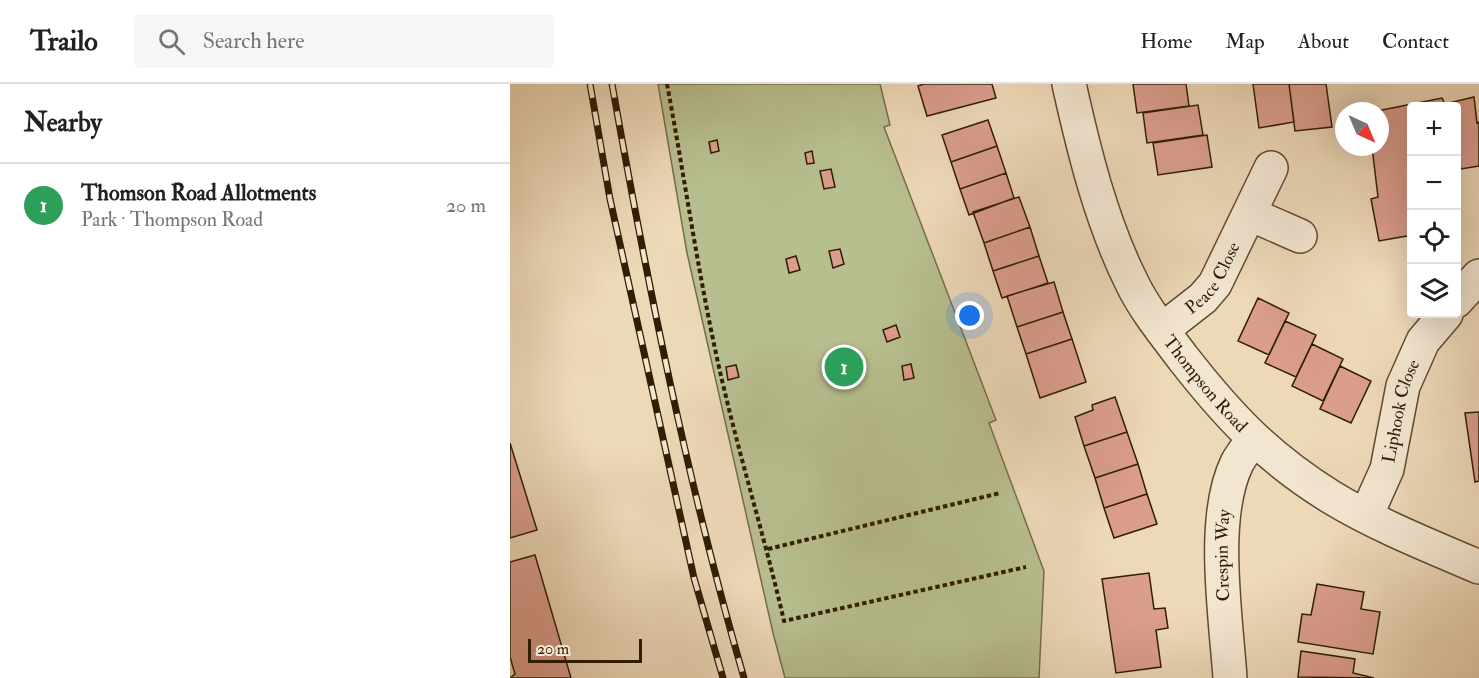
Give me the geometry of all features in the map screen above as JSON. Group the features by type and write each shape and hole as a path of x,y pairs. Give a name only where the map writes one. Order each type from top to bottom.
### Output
{"street":[{"name":"Thompson Road","path":"1069,84 1080,135 1111,234 1132,284 1162,330 1210,393 1253,440 1295,473 1366,516 1479,567"},
{"name":"Peace Close","path":"1162,330 1210,292 1250,214 1270,168"},
{"path":"1250,214 1300,237"},
{"name":"Liphook Close","path":"1366,516 1388,469 1403,386 1423,341 1443,318"},
{"name":"Crespin Way","path":"1230,678 1222,539 1227,498 1237,463 1253,440"}],"path":[{"path":"667,84 707,310 727,401 768,549 784,621 1026,567"},
{"path":"768,549 1000,493"}],"green space":[{"path":"658,84 880,84 890,125 884,127 996,420 989,423 1044,571 1039,678 785,678 687,253"}],"building":[{"path":"924,84 992,84 996,98 927,116 918,86"},
{"path":"1133,84 1186,84 1189,106 1137,113"},
{"path":"1253,84 1289,84 1294,122 1259,128"},
{"path":"1289,84 1326,84 1332,127 1295,131"},
{"path":"1474,97 1477,123 1479,122 1479,166 1461,169 1461,102 1453,102"},
{"path":"1442,98 1444,102 1422,102"},
{"path":"1198,105 1203,135 1147,143 1143,113"},
{"path":"1407,105 1407,236 1379,241 1371,199 1378,197 1373,156 1389,156 1389,109"},
{"path":"988,120 997,146 951,162 942,135"},
{"path":"1207,135 1212,167 1158,175 1153,143"},
{"path":"717,140 719,151 711,153 709,142"},
{"path":"997,146 1006,173 960,189 951,162"},
{"path":"812,151 814,163 807,164 805,153"},
{"path":"831,169 835,187 824,189 820,171"},
{"path":"1006,173 1014,198 969,215 960,189"},
{"path":"1019,197 1030,227 984,243 973,212"},
{"path":"1030,227 1039,256 993,271 984,243"},
{"path":"840,249 844,264 833,268 829,251"},
{"path":"796,256 800,270 789,273 786,259"},
{"path":"1039,256 1048,283 1002,298 993,271"},
{"path":"1054,282 1063,312 1017,327 1007,296"},
{"path":"1258,298 1289,313 1269,355 1238,341"},
{"path":"1063,312 1072,339 1026,354 1017,327"},
{"path":"1285,321 1316,335 1296,377 1265,363"},
{"path":"896,325 900,337 887,342 883,330"},
{"path":"1072,339 1086,382 1040,398 1026,354"},
{"path":"1312,344 1343,359 1323,401 1292,386"},
{"path":"911,364 914,378 904,380 902,366"},
{"path":"736,365 739,377 728,380 726,367"},
{"path":"1340,366 1371,381 1351,423 1320,409"},
{"path":"1115,397 1127,432 1084,446 1075,417 1093,410 1092,405"},
{"path":"1479,412 1479,481 1475,482 1465,413"},
{"path":"1127,432 1138,464 1095,478 1084,446"},
{"path":"510,443 537,530 510,538"},
{"path":"1138,464 1147,494 1104,508 1095,478"},
{"path":"1147,494 1157,524 1114,538 1104,508"},
{"path":"535,555 571,678 510,678 515,674 510,657 510,562"},
{"path":"1149,573 1154,609 1165,608 1168,628 1156,630 1161,667 1116,673 1102,579"},
{"path":"1317,584 1364,592 1361,609 1380,612 1373,654 1298,642 1302,614 1311,615"},
{"path":"1301,651 1355,659 1353,673 1374,678 1298,677"}],"railway":[{"path":"590,84 610,199 694,578 723,678"},
{"path":"612,84 670,383 705,532 744,678"}],"place":[{"name":"Thomson Road Allotments","path":"844,367"}]}
